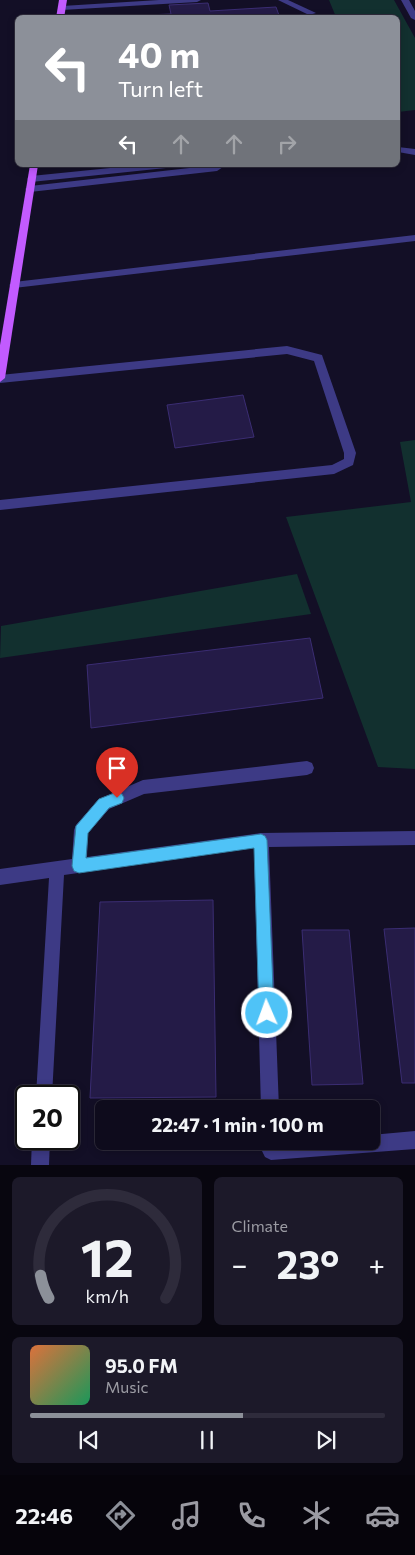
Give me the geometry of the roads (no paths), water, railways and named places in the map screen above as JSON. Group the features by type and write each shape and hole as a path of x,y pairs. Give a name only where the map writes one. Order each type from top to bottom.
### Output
{"main road":[{"path":"0,378 34,167"}],"street":[{"path":"63,4 197,0"},
{"path":"282,0 312,13"},
{"path":"405,0 415,18"},
{"path":"400,150 415,152"},
{"path":"30,184 106,168 126,167"},
{"path":"30,184 219,167"},
{"path":"14,285 415,238"},
{"path":"0,378 287,350 318,358 350,453 349,462 334,469 0,506"},
{"path":"79,866 81,830 104,804 143,787 307,768"},
{"path":"0,877 261,840 415,838"},
{"path":"261,840 270,1100"},
{"path":"45,1085 57,869"},
{"path":"380,1143 415,1140"},
{"path":"40,1165 41,1150"},
{"path":"271,1150 284,1150"}]}
